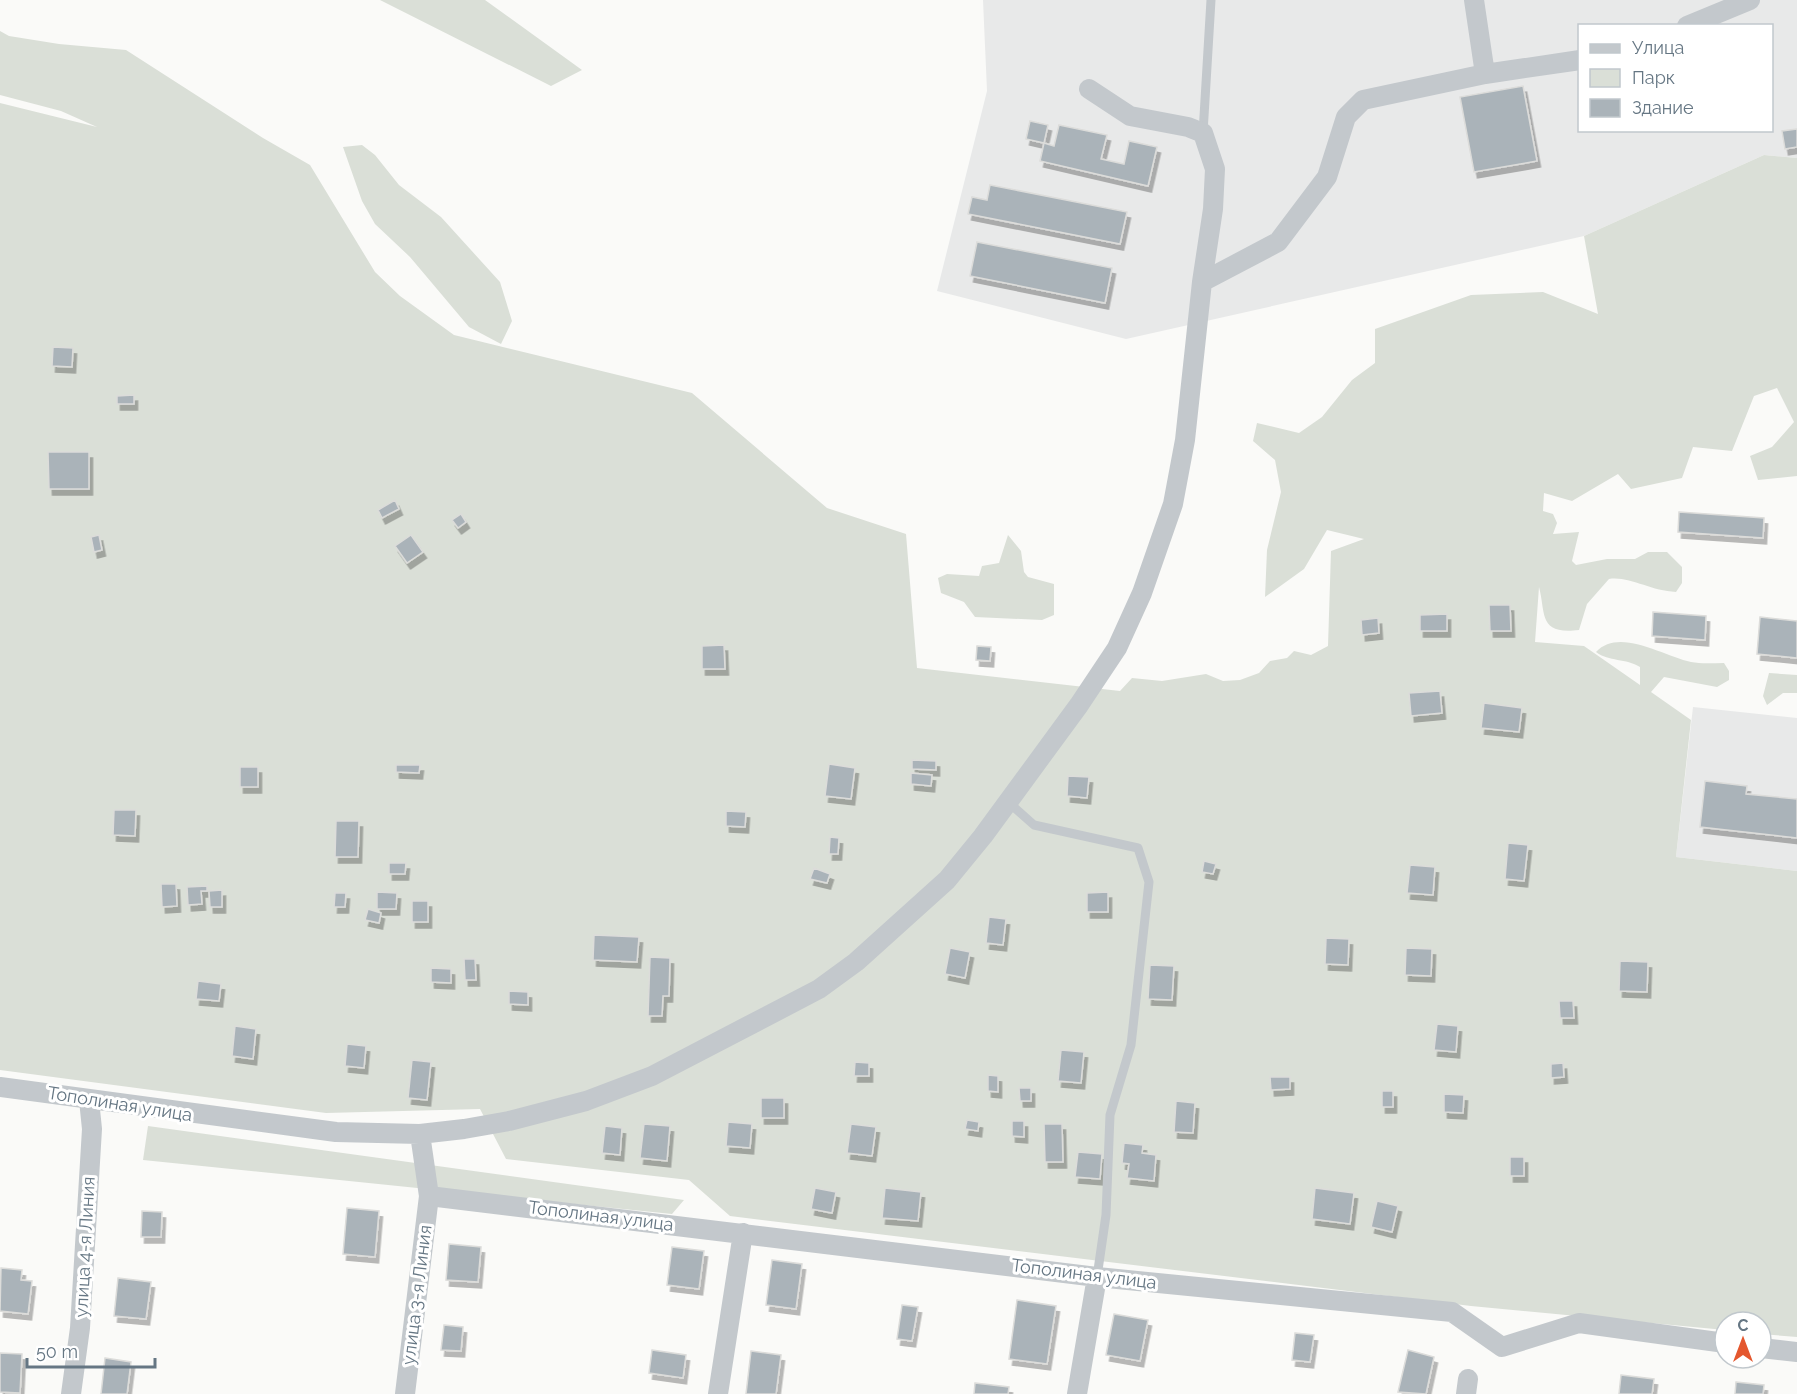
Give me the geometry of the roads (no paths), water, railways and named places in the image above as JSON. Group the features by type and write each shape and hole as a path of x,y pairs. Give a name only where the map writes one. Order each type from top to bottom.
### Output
{"street":[{"path":"1474,0 1485,74"},
{"path":"1692,24 1750,0"},
{"path":"1202,282 1278,242 1327,177 1346,117 1364,100 1485,74 1578,60"},
{"path":"1089,90 1130,116 1188,127 1203,133"},
{"name":"Тополиная улица","path":"0,1087 290,1128 336,1132 420,1134 509,1121 586,1101 652,1076 819,988 901,924 947,880 1079,705 1117,648 1161,542 1173,504 1185,440 1202,282 1213,209 1215,169 1203,133"},
{"name":"улица 4-я Линия","path":"71,1394 81,1317 92,1129 89,1100"},
{"name":"улица 3-я Линия","path":"405,1394 429,1196 420,1134"},
{"name":"Тополиная улица","path":"429,1196 1097,1277 1452,1312 1502,1347 1579,1323 1713,1342"},
{"path":"718,1394 743,1233"},
{"path":"1077,1394 1097,1277"},
{"path":"1773,1349 1797,1352"}],"lane":[{"path":"1203,133 1211,0"},
{"path":"1008,802 1034,825 1138,848 1149,882 1131,1045 1110,1115 1106,1215 1097,1277"}]}
